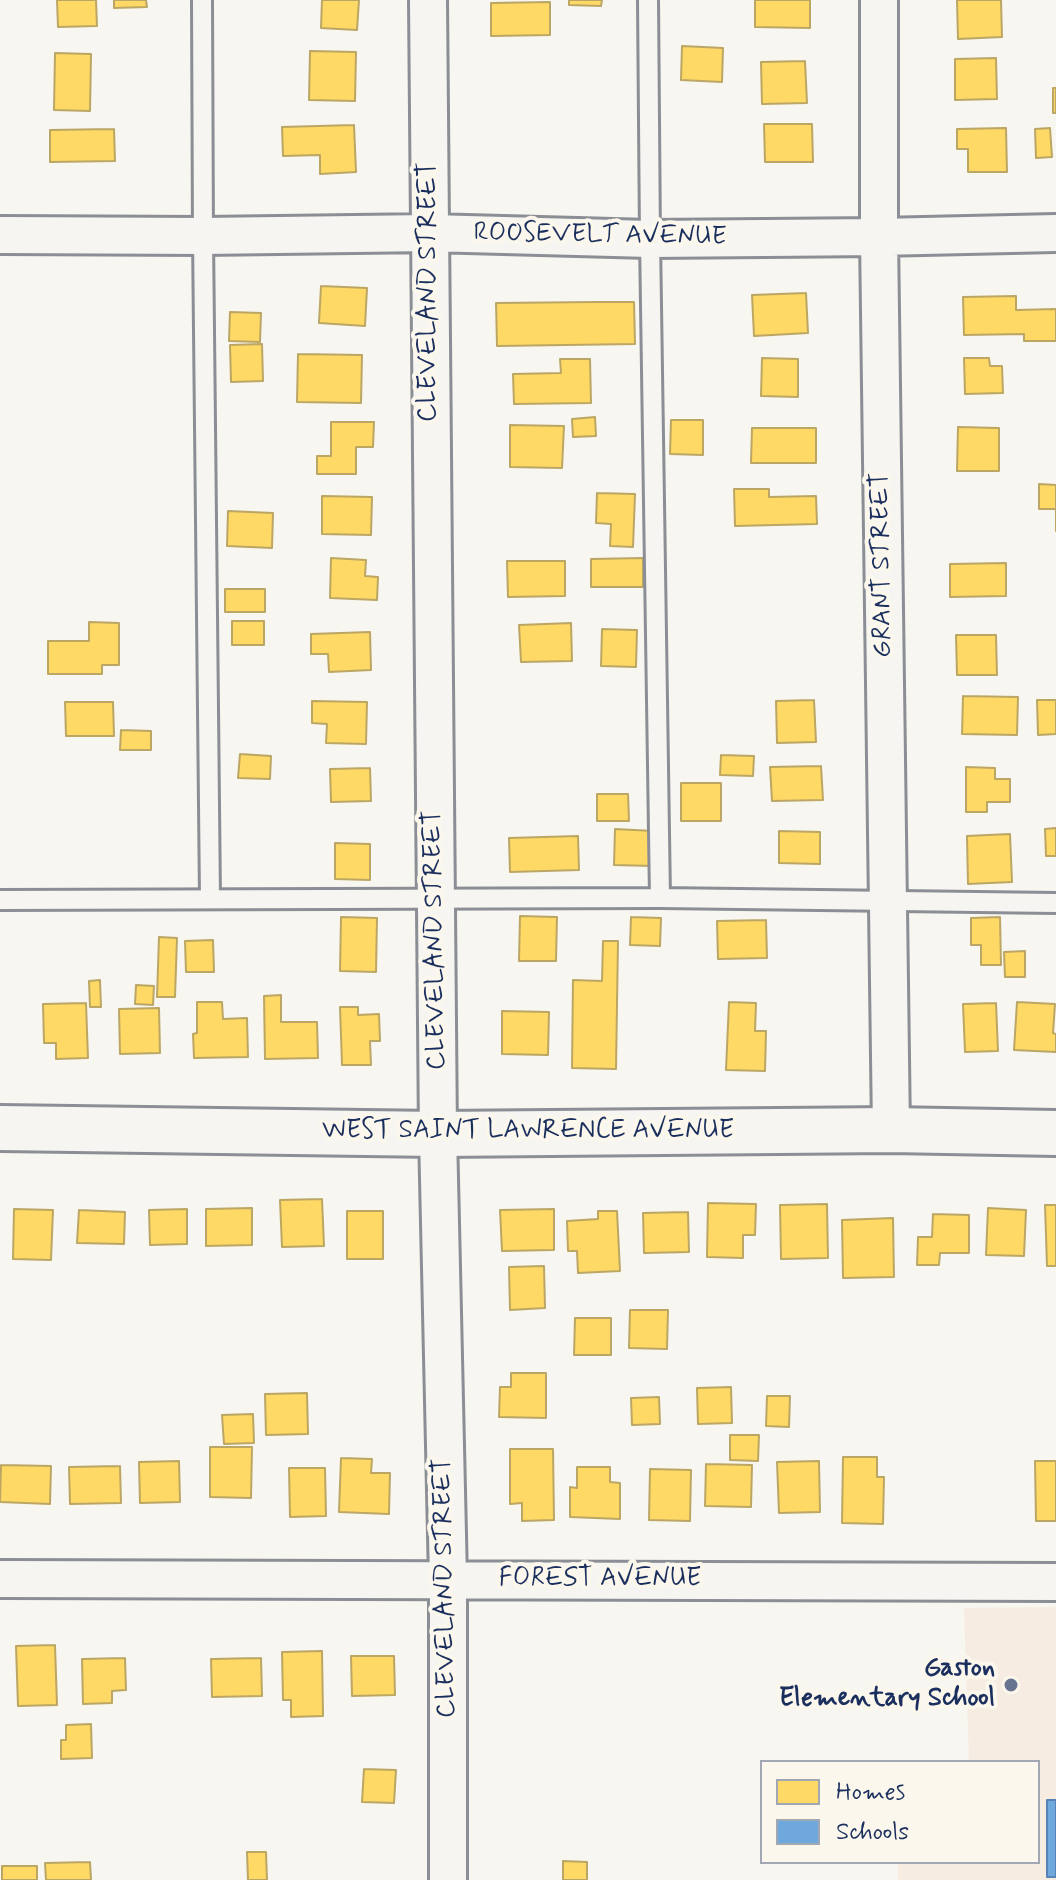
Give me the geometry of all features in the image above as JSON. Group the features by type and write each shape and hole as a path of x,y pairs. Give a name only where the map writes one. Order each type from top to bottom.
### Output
{"street":[{"name":"CLEVELAND STREET","path":"428,0 435,900 448,1579 448,1880"},
{"name":"GRANT STREET","path":"879,0 879,237 891,1130"},
{"name":"ROOSEVELT AVENUE","path":"0,235 430,233 650,239 1056,233"},
{"name":"WEST SAINT LAWRENCE AVENUE","path":"0,1128 438,1134 891,1130 1056,1133"},
{"name":"FOREST AVENUE","path":"0,1579 1056,1582"}],"lane":[{"path":"202,0 210,899"},
{"path":"648,0 660,898"},
{"path":"0,900 660,898 1056,903"}],"shaded area":[{"name":"Gaston Elementary School","path":"1056,1607 1056,1880 898,1880 898,1864 1040,1864 1040,1760 969,1760 964,1608"}],"building: Homes":[{"path":"57,0 96,0 97,26 58,27"},
{"path":"114,0 146,0 147,7 114,8"},
{"path":"322,0 359,0 357,30 321,28"},
{"path":"569,0 602,0 601,6 569,5"},
{"path":"755,0 810,0 810,28 755,27"},
{"path":"957,0 1001,0 1002,37 958,39"},
{"path":"550,2 550,35 491,36 491,3"},
{"path":"682,46 723,48 722,82 681,80"},
{"path":"310,51 356,52 355,101 309,100"},
{"path":"55,53 91,54 90,111 54,110"},
{"path":"996,58 997,99 955,100 955,59"},
{"path":"805,61 807,103 762,104 761,62"},
{"path":"1053,88 1056,88 1056,113 1053,113"},
{"path":"764,124 812,124 813,162 765,162"},
{"path":"354,125 356,172 320,174 320,155 283,156 282,127"},
{"path":"1006,128 1007,172 968,172 968,149 957,149 957,129"},
{"path":"1050,128 1052,157 1036,158 1035,129"},
{"path":"114,129 115,161 50,162 50,130"},
{"path":"321,286 367,288 365,326 319,323"},
{"path":"806,293 808,333 754,336 752,295"},
{"path":"1016,296 1016,310 1056,309 1056,341 1024,341 1024,334 964,335 963,297"},
{"path":"634,302 635,344 497,346 496,303"},
{"path":"230,312 261,313 260,342 229,341"},
{"path":"262,344 263,381 231,382 230,345"},
{"path":"298,354 362,355 361,403 297,402"},
{"path":"762,358 798,359 798,397 761,396"},
{"path":"964,358 989,358 990,366 1002,366 1003,393 965,394"},
{"path":"560,359 590,359 591,403 514,404 513,374 561,373"},
{"path":"595,417 596,436 573,437 572,419"},
{"path":"671,420 703,420 703,455 670,454"},
{"path":"331,422 374,422 373,447 356,447 356,474 317,474 317,456 331,456"},
{"path":"510,425 564,426 562,468 510,467"},
{"path":"958,427 999,428 999,471 957,471"},
{"path":"752,428 816,428 816,463 751,463"},
{"path":"1039,484 1056,485 1056,509 1039,509"},
{"path":"734,489 769,489 769,497 816,496 817,524 735,526"},
{"path":"597,493 635,494 633,547 610,546 611,524 596,523"},
{"path":"322,496 372,497 371,535 322,534"},
{"path":"228,511 273,513 272,548 227,546"},
{"path":"331,558 366,560 365,576 378,577 377,600 330,598"},
{"path":"643,558 643,587 591,587 591,559"},
{"path":"507,561 565,561 565,596 508,597"},
{"path":"1006,563 1006,596 950,597 950,564"},
{"path":"225,589 265,589 265,612 225,612"},
{"path":"232,621 264,621 264,645 232,645"},
{"path":"89,622 119,623 119,665 102,665 102,674 48,674 48,641 89,641"},
{"path":"571,623 572,661 521,662 519,625"},
{"path":"602,629 637,630 636,667 601,666"},
{"path":"370,632 371,670 329,672 328,654 311,654 311,634"},
{"path":"956,635 996,635 997,675 957,675"},
{"path":"963,696 1018,697 1017,735 962,734"},
{"path":"814,700 816,742 777,743 776,701"},
{"path":"1037,700 1056,700 1056,734 1038,735"},
{"path":"312,701 367,702 366,744 326,743 327,724 312,723"},
{"path":"65,702 113,702 114,736 66,736"},
{"path":"121,730 151,731 151,750 120,750"},
{"path":"240,754 271,756 270,779 238,778"},
{"path":"721,755 754,756 753,776 720,775"},
{"path":"821,766 823,800 772,801 770,767"},
{"path":"966,767 995,768 995,779 1010,779 1010,802 987,802 987,812 966,812"},
{"path":"370,768 371,801 331,802 330,769"},
{"path":"681,783 721,783 721,821 681,821"},
{"path":"597,794 628,794 629,821 597,821"},
{"path":"1056,828 1056,856 1046,856 1045,829"},
{"path":"615,829 654,831 653,866 614,865"},
{"path":"779,831 820,832 820,864 779,863"},
{"path":"1010,834 1012,882 968,884 967,836"},
{"path":"578,836 579,870 510,872 509,838"},
{"path":"335,843 370,844 370,880 335,879"},
{"path":"520,916 557,917 556,961 519,961"},
{"path":"341,917 377,918 376,972 340,971"},
{"path":"631,917 661,918 660,946 630,945"},
{"path":"1000,917 1001,965 981,965 981,945 971,945 971,918"},
{"path":"766,920 767,958 718,959 717,921"},
{"path":"159,937 177,938 175,997 157,997"},
{"path":"213,940 214,972 186,972 185,941"},
{"path":"603,941 618,941 616,1069 572,1068 573,980 602,981"},
{"path":"1025,951 1025,977 1005,977 1004,952"},
{"path":"100,980 101,1007 90,1007 89,981"},
{"path":"136,985 154,986 153,1005 135,1004"},
{"path":"281,995 281,1022 317,1022 318,1058 265,1059 264,996"},
{"path":"197,1002 222,1002 223,1019 247,1018 248,1057 194,1058"},
{"path":"729,1002 756,1003 755,1031 766,1031 765,1071 726,1070"},
{"path":"1017,1002 1055,1004 1053,1033 1056,1034 1056,1052 1014,1050"},
{"path":"86,1003 88,1058 56,1059 56,1043 44,1043 43,1004"},
{"path":"996,1003 998,1051 965,1052 963,1004"},
{"path":"340,1007 358,1007 358,1015 379,1014 380,1041 370,1041 371,1065 342,1065"},
{"path":"159,1008 160,1053 120,1054 119,1009"},
{"path":"502,1011 549,1012 548,1055 502,1054"},
{"path":"322,1199 324,1246 282,1247 280,1200"},
{"path":"708,1203 756,1204 755,1235 743,1235 743,1258 707,1257"},
{"path":"827,1204 828,1258 781,1259 780,1205"},
{"path":"1045,1205 1056,1205 1056,1266 1047,1266"},
{"path":"252,1208 252,1245 206,1246 206,1209"},
{"path":"988,1208 1026,1210 1024,1256 986,1255"},
{"path":"14,1209 53,1210 51,1260 13,1259"},
{"path":"187,1209 187,1244 150,1245 149,1210"},
{"path":"554,1209 554,1250 502,1251 500,1210"},
{"path":"79,1210 125,1212 124,1244 77,1243"},
{"path":"347,1211 383,1211 383,1259 347,1259"},
{"path":"598,1211 617,1211 620,1271 578,1273 577,1251 568,1251 567,1221 598,1219"},
{"path":"688,1212 689,1252 644,1253 643,1213"},
{"path":"933,1214 969,1215 969,1253 940,1253 939,1265 917,1265 918,1237 932,1237"},
{"path":"893,1218 894,1277 843,1278 842,1220"},
{"path":"544,1266 545,1308 510,1310 509,1267"},
{"path":"630,1310 668,1310 667,1349 629,1348"},
{"path":"575,1318 611,1318 611,1355 574,1355"},
{"path":"511,1373 546,1373 546,1418 499,1417 500,1387 511,1387"},
{"path":"731,1387 732,1423 698,1424 697,1388"},
{"path":"307,1393 308,1434 266,1435 265,1394"},
{"path":"767,1396 790,1396 789,1427 766,1426"},
{"path":"659,1397 660,1424 632,1425 631,1398"},
{"path":"253,1414 254,1443 224,1444 222,1415"},
{"path":"730,1435 759,1435 758,1461 730,1460"},
{"path":"210,1447 252,1447 251,1498 210,1497"},
{"path":"510,1449 553,1449 554,1520 522,1521 522,1503 510,1504"},
{"path":"843,1457 877,1457 877,1477 884,1477 883,1524 842,1523"},
{"path":"341,1458 372,1459 371,1473 390,1473 389,1514 339,1512"},
{"path":"179,1461 180,1502 140,1503 139,1462"},
{"path":"819,1461 820,1512 779,1513 777,1462"},
{"path":"1035,1461 1056,1461 1056,1521 1036,1521"},
{"path":"706,1464 752,1465 751,1507 705,1506"},
{"path":"1,1465 51,1466 50,1504 0,1502"},
{"path":"120,1466 121,1503 70,1504 69,1467"},
{"path":"577,1467 610,1467 610,1482 620,1483 620,1519 570,1517 570,1487 577,1488"},
{"path":"289,1468 325,1468 326,1516 290,1517"},
{"path":"650,1469 691,1470 690,1521 649,1520"},
{"path":"55,1645 57,1705 18,1706 16,1646"},
{"path":"322,1651 323,1716 291,1717 291,1700 283,1700 282,1652"},
{"path":"351,1656 394,1656 395,1695 352,1696"},
{"path":"125,1658 126,1690 112,1691 112,1703 83,1704 82,1659"},
{"path":"261,1658 262,1696 212,1697 211,1659"},
{"path":"91,1724 92,1758 61,1759 61,1740 66,1740 66,1725"},
{"path":"364,1769 396,1770 394,1803 362,1802"},
{"path":"247,1852 266,1852 267,1880 248,1880"},
{"path":"563,1861 587,1862 587,1880 563,1880"},
{"path":"90,1862 91,1880 46,1880 45,1863"},
{"path":"2,1866 37,1866 37,1880 2,1880"}],"building: Schools":[{"path":"1047,1800 1056,1800 1056,1877 1047,1877"}],"place":[{"name":"Gaston Elementary School","path":"1011,1685"}]}
